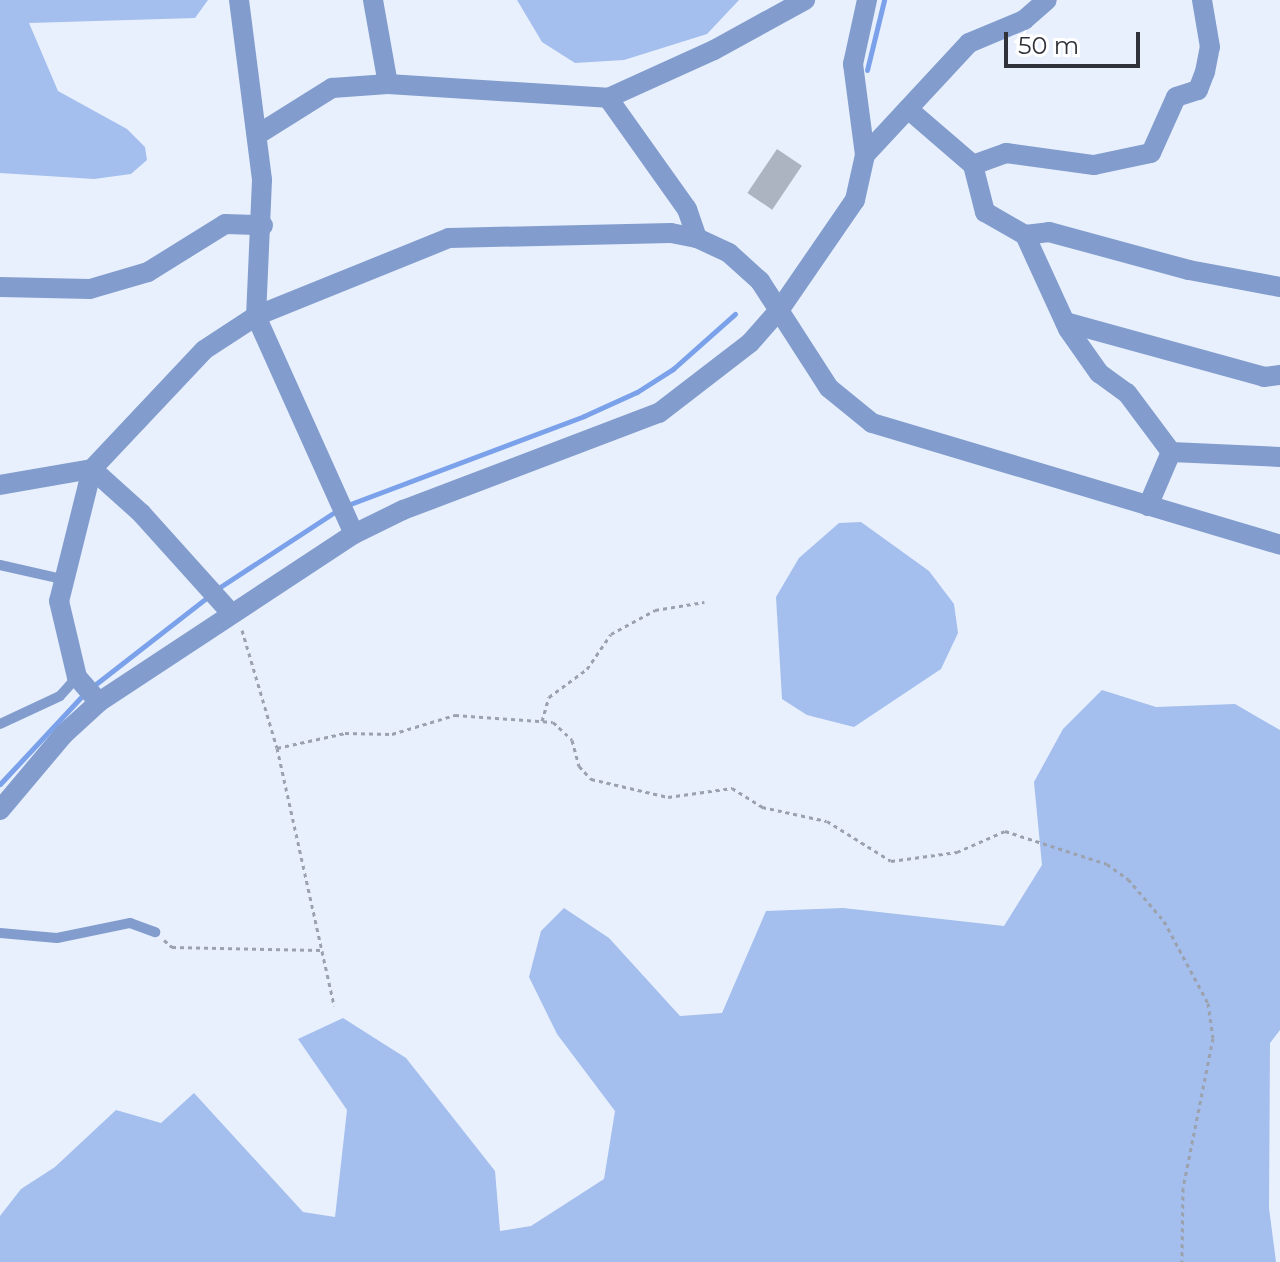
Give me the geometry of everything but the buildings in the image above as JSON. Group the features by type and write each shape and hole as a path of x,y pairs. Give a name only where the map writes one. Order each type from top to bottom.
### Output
{"street":[{"path":"239,0 257,135 263,225 256,316 352,528"},
{"path":"373,0 388,84"},
{"path":"257,135 332,88 388,84 608,98 714,50 805,0"},
{"path":"0,810 64,734 88,689 228,609 352,528 659,413 717,372 780,309 855,200 865,155 853,64 867,0"},
{"path":"865,155 969,43 1024,20 1047,0"},
{"path":"973,165 1006,153 1094,165 1151,153 1176,97 1198,90 1205,72 1210,47 1202,0"},
{"path":"608,98 687,209 697,238"},
{"path":"908,109 973,165 985,212 1025,235 1065,322 1099,373 1127,393 1171,452"},
{"path":"0,287 90,289 148,272 213,228 235,223 263,225"},
{"path":"1025,235 1049,232 1280,291"},
{"path":"88,689 59,601 62,579 92,469 204,350 256,316 449,238 671,233 697,238 729,253 780,309 829,388 872,423 1280,545"},
{"path":"1065,322 1264,377 1280,375"},
{"path":"1148,506 1171,452"},
{"path":"1171,452 1280,457"},
{"path":"0,485 92,469"},
{"path":"92,469 228,609"}],"lane":[{"path":"0,565 62,579"},
{"path":"0,724 60,696 88,689"},
{"path":"0,933 57,938 130,923 155,932"}],"path":[{"path":"542,721 549,697 587,669 611,634 655,610 704,602"},
{"path":"228,609 243,631 277,748 334,1006"},
{"path":"277,748 345,733 392,734 455,715 553,722 572,740 579,766 591,779 668,797 732,788 762,807 837,826 891,861 957,852 994,832 1037,838 1107,864 1128,879 1164,921 1208,1003 1213,1038 1183,1188 1182,1262"},
{"path":"155,932 172,947 322,950"}],"shaded area":[{"path":"0,0 208,0 195,18 29,23 58,91 127,129 145,147 147,160 131,174 94,179 0,173"},
{"path":"517,0 739,0 707,34 624,60 575,63 542,42"},
{"path":"861,522 929,571 954,604 958,633 941,669 854,727 807,715 782,699 776,597 799,558 839,523"},
{"path":"1102,690 1156,707 1235,704 1280,730 1280,1030 1270,1043 1269,1208 1276,1262 0,1262 0,1216 21,1189 55,1167 116,1110 161,1123 194,1093 303,1212 335,1217 347,1110 298,1039 343,1018 406,1058 495,1171 500,1231 531,1226 604,1179 615,1111 557,1034 529,977 541,931 564,908 609,938 680,1016 722,1013 766,911 843,908 1004,926 1042,865 1034,782 1063,729"}],"waterway":[{"path":"867,70 884,0"},
{"path":"345,506 584,416 637,392 673,369 735,314"},
{"path":"217,589 336,511"},
{"path":"92,687 210,595"},
{"path":"0,784 84,694"}]}
